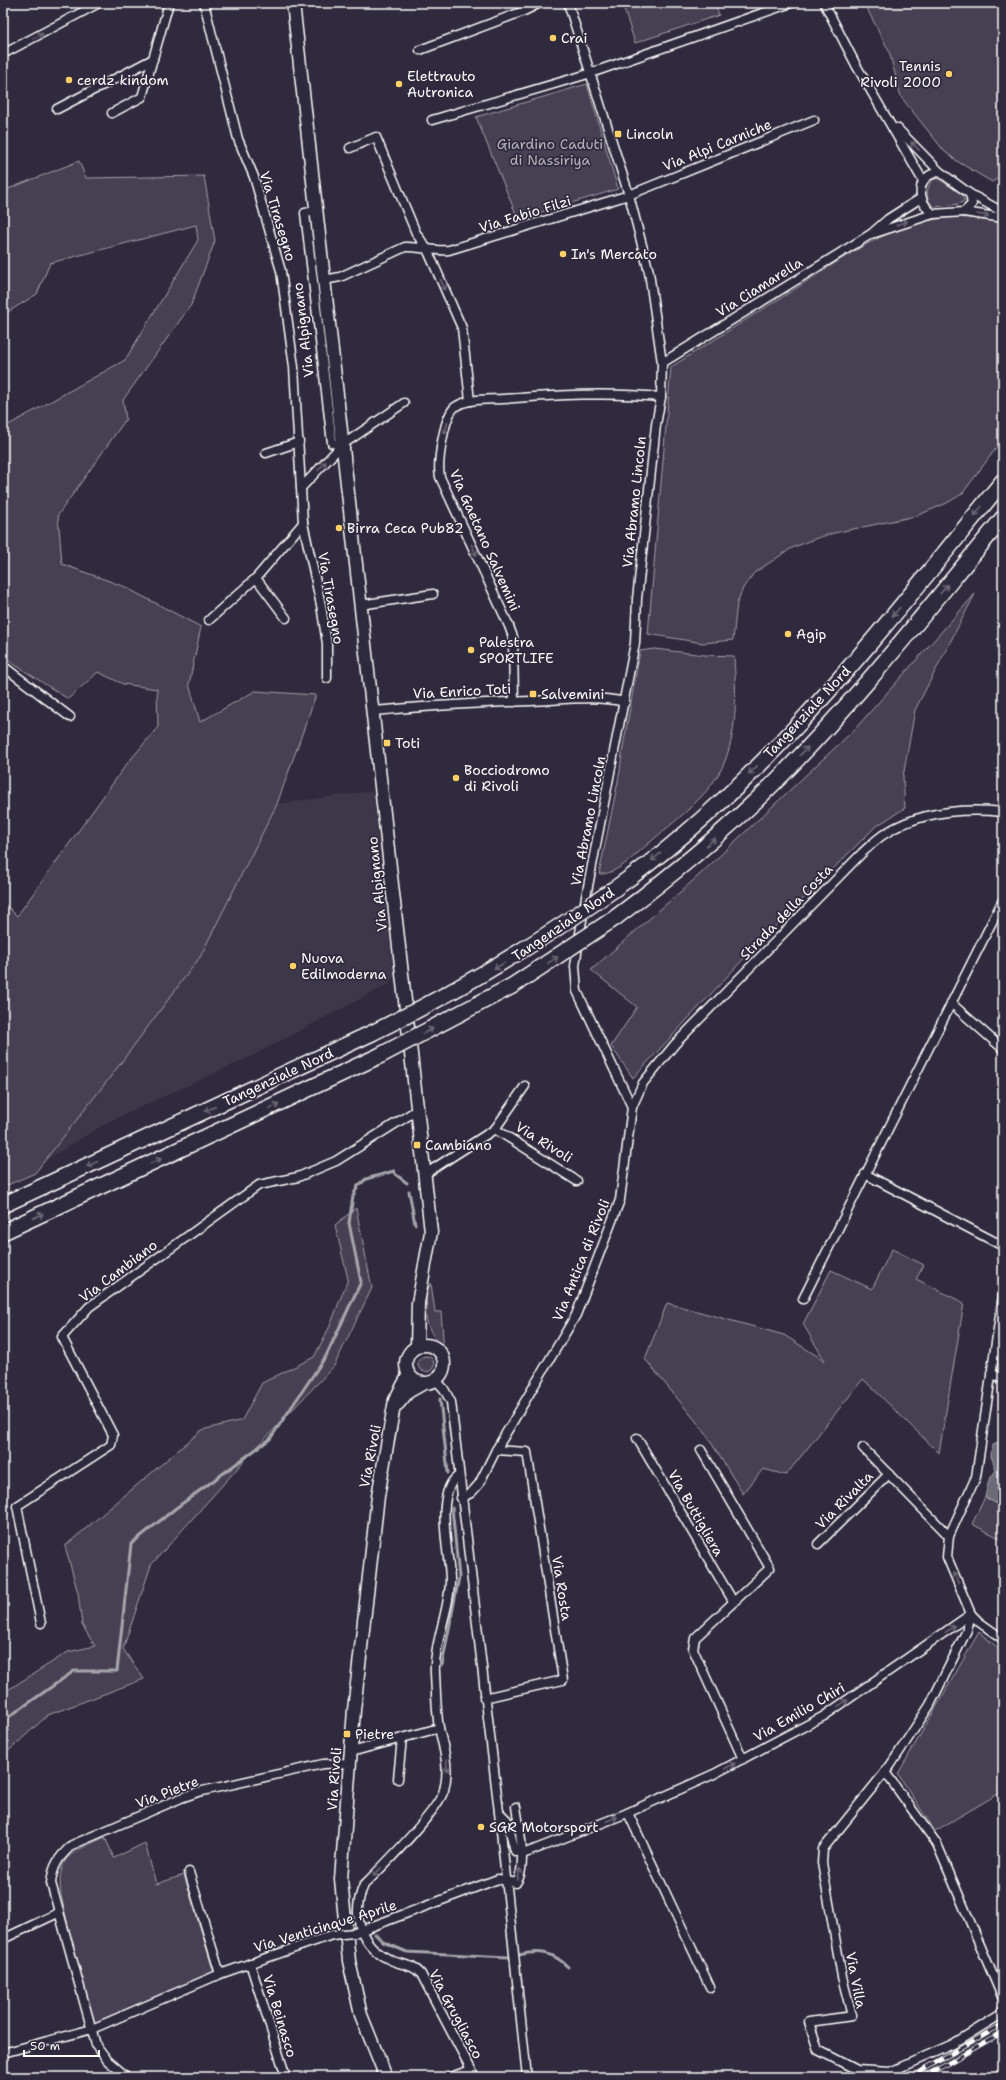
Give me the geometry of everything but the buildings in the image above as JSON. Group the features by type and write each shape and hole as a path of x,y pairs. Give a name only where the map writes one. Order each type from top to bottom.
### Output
{"highway":[{"name":"Tangenziale Nord","path":"3,1205 372,1033 510,959 613,890 687,832 769,755 849,668 1003,481"},
{"name":"Tangenziale Nord","path":"3,1232 381,1055 512,986 615,918 668,878 713,840 776,781 884,663 1003,518"}],"street":[{"path":"3,54 99,3"},
{"path":"112,113 142,97 169,3"},
{"name":"Via Tirasegno","path":"204,3 238,139 254,177 281,271 294,367 303,523 321,606 327,644 327,678"},
{"name":"Via Alpignano","path":"293,3 431,1232 419,1291 418,1316"},
{"path":"420,50 524,11 540,3"},
{"name":"Via Abramo Lincoln","path":"568,3 630,195 650,272 662,363 661,397 656,425 637,599 635,643 625,702 584,908 575,966 577,991 632,1107"},
{"path":"432,120 591,72 791,3"},
{"path":"824,3 859,71 923,181 920,198 926,209 933,214 964,212 1003,218"},
{"path":"57,109 153,59"},
{"name":"Via Alpi Carniche","path":"630,195 814,120"},
{"path":"889,121 940,172 970,194 1003,212"},
{"path":"350,148 376,137 416,233 427,249 462,328 470,402"},
{"path":"923,181 934,173 940,172"},
{"path":"964,212 972,204 970,194"},
{"name":"Via Fabio Filzi","path":"324,280 340,278 405,247 439,251 450,250 630,195"},
{"name":"Via Ciamarella","path":"662,363 871,234 888,220 920,198"},
{"name":"Via Alpignano","path":"316,212 305,213 332,443 342,445"},
{"name":"Via Ciamarella","path":"871,234 933,214"},
{"name":"Via Gaetano Salvemini","path":"514,702 513,637 439,473 443,436 449,414 460,404 470,402 580,394 661,397"},
{"path":"301,488 342,445 404,403"},
{"path":"266,453 299,442"},
{"path":"209,620 256,578 303,523"},
{"path":"256,578 286,618"},
{"path":"360,605 433,594"},
{"path":"3,666 70,717"},
{"name":"Via Enrico Toti","path":"373,711 433,705 514,702 599,699 625,702"},
{"name":"Strada della Costa","path":"632,1107 643,1083 675,1044 862,853 884,834 905,822 938,812 969,810 1003,812"},
{"path":"803,1299 1003,900"},
{"path":"951,1003 1003,1049"},
{"name":"Via Rivoli","path":"425,1174 495,1129 526,1086"},
{"name":"Via Antica di Rivoli","path":"461,1498 471,1493 479,1484 496,1450 576,1315 620,1200 632,1107"},
{"name":"Via Cambiano","path":"41,1624 17,1506 111,1445 113,1435 62,1337 88,1307 259,1185 298,1177 336,1161 417,1110"},
{"name":"Via Rivoli","path":"495,1129 577,1181"},
{"path":"866,1174 1003,1246"},
{"path":"1003,1295 976,1477 949,1536 948,1558 971,1614 979,1622 1003,1639"},
{"path":"418,1316 430,1346"},
{"path":"418,1316 417,1347 430,1346 440,1352 445,1364 441,1376 436,1380 444,1389 451,1402 458,1476 499,1812 527,2077"},
{"name":"Via Rivoli","path":"386,2077 361,2015 349,1961 341,1879 350,1757 378,1496 398,1392 408,1374 406,1361 408,1356 417,1347"},
{"path":"991,1373 1003,1379"},
{"path":"408,1374 418,1382 424,1383"},
{"name":"Via Rivoli","path":"395,1408 408,1392 424,1383 436,1380"},
{"name":"Via Buttigliera","path":"637,1438 733,1601"},
{"name":"Via Rivalta","path":"863,1448 949,1536"},
{"name":"Via Rosta","path":"484,1698 563,1680 527,1452 496,1450"},
{"path":"701,1450 770,1568 695,1638 693,1649 743,1758"},
{"name":"Via Rivalta","path":"818,1544 889,1474"},
{"path":"357,1932 357,1913 360,1894 364,1885 408,1839 439,1800 443,1792 448,1770 440,1728 435,1671 450,1580 444,1517 449,1486 458,1476"},
{"path":"971,1614 967,1630 930,1705 885,1772 937,1844 1001,1984 1003,1999"},
{"name":"Via Emilio Chiri","path":"523,1854 628,1813 714,1774 824,1716 971,1614"},
{"path":"350,1757 402,1738 440,1728"},
{"path":"398,1778 402,1738"},
{"name":"Via Pietre","path":"127,2077 108,2061 96,2045 58,1913 51,1883 52,1874 59,1857 72,1846 174,1800 198,1792 350,1757"},
{"name":"Via Villa","path":"885,1772 823,1849 822,1863 838,1954 852,2016 809,2022 818,2050 857,2070 890,2072 953,2044 1001,2012"},
{"path":"506,1880 513,1884 518,1881 523,1854 516,1807"},
{"path":"499,1812 507,1820 515,1851 523,1854"},
{"path":"628,1813 710,1987"},
{"path":"189,1872 220,1974"},
{"name":"Via Venticinque Aprile","path":"3,2053 92,2029 220,1974 250,1963 332,1935 357,1932 498,1879 506,1880"},
{"path":"3,1939 58,1913"},
{"name":"Via Grugliasco","path":"357,1932 381,1955 417,1969 473,2074 450,2077"},
{"name":"Via Beinasco","path":"250,1963 286,2077"}],"shaded area":[{"name":"Nuova Edilmoderna","path":"373,791 394,976 389,984 248,1058 110,1121 47,1159 200,957 277,804"},
{"path":"1003,1441 1003,1507 985,1497 989,1480 996,1470 991,1456 992,1445"}],"green space":[{"path":"622,3 715,3 719,15 635,43"},
{"name":"Tennis Rivoli 2000","path":"864,3 1003,3 1003,175 992,182 960,163 945,152 901,97 889,51"},
{"name":"Giardino Caduti di Nassiriya","path":"587,84 618,189 518,219 476,117"},
{"path":"79,161 86,178 204,176 215,241 191,305 123,400 126,419 58,515 62,564 123,586 201,627 189,684 200,722 255,691 316,695 277,804 200,957 111,1076 35,1173 3,1187 3,902 17,916 126,765 158,727 157,689 123,684 98,672 68,699 3,657 3,428 125,360 198,240 196,225 50,263 37,294 3,315 3,191"},
{"path":"934,179 939,179 963,195 964,201 959,204 935,207 929,201 927,193 929,185"},
{"path":"958,217 1003,222 1003,439 962,494 947,503 916,516 834,533 814,539 792,548 754,573 743,588 737,603 733,640 703,643 648,634 671,367 870,242 912,225 935,219"},
{"path":"975,594 915,710 903,777 905,808 875,827 750,952 633,1078 611,1046 637,1007 591,970 696,878 854,730"},
{"path":"654,649 705,655 734,656 735,709 729,748 719,774 711,786 691,807 631,859 612,871 599,874 620,771 640,651"},
{"path":"356,1208 372,1288 334,1366 243,1462 151,1565 123,1649 144,1679 48,1715 3,1756 3,1693 68,1652 95,1646 82,1625 78,1593 65,1546 202,1430 242,1420 262,1383 314,1357 330,1326 348,1279 335,1225"},
{"path":"892,1249 924,1265 916,1279 964,1303 939,1453 863,1379 786,1475 763,1469 743,1494 704,1431 645,1359 667,1303 784,1335 825,1361 803,1324 831,1270 872,1289"},
{"path":"431,1283 435,1312 441,1312 444,1350 433,1336 426,1319 425,1301"},
{"path":"423,1356 429,1356 434,1361 432,1370 429,1372 423,1372 418,1367 418,1361"},
{"path":"985,1497 1003,1507 1003,1540 972,1524"},
{"path":"979,1632 1003,1652 1003,1791 935,1831 898,1774"},
{"path":"105,1837 114,1858 145,1843 156,1884 184,1875 215,1976 92,2029 61,1895 60,1881 64,1863 69,1857 84,1847"}],"waterway":[{"path":"3,1721 74,1671 117,1671 131,1544 176,1508 270,1439 326,1356 361,1282 349,1223 353,1196 358,1186 366,1179 394,1171 395,1174 407,1183"},
{"path":"409,1191 415,1224"},
{"path":"425,1297 426,1310"},
{"path":"440,1399 448,1473"},
{"path":"442,1665 459,1577 452,1508"},
{"path":"375,1934 383,1942 407,1952 508,1957"},
{"path":"519,1955 527,1953 551,1955 568,1967"}],"railway":[{"path":"911,2077 1003,2024"},
{"path":"924,2077 1003,2032"}],"place":[{"name":"Crai","path":"553,38"},
{"name":"Tennis Rivoli 2000","path":"949,74"},
{"name":"cerdz kindom","path":"69,80"},
{"name":"Elettrauto Autronica","path":"399,84"},
{"name":"Lincoln","path":"618,134"},
{"name":"In's Mercato","path":"563,254"},
{"name":"Birra Ceca Pub82","path":"339,528"},
{"name":"Agip","path":"788,634"},
{"name":"Palestra SPORTLIFE","path":"471,650"},
{"name":"Salvemini","path":"533,694"},
{"name":"Toti","path":"387,743"},
{"name":"Bocciodromo di Rivoli","path":"456,778"},
{"name":"Nuova Edilmoderna","path":"293,966"},
{"name":"Cambiano","path":"417,1145"},
{"name":"Pietre","path":"347,1734"},
{"name":"SGR Motorsport","path":"481,1827"}]}
